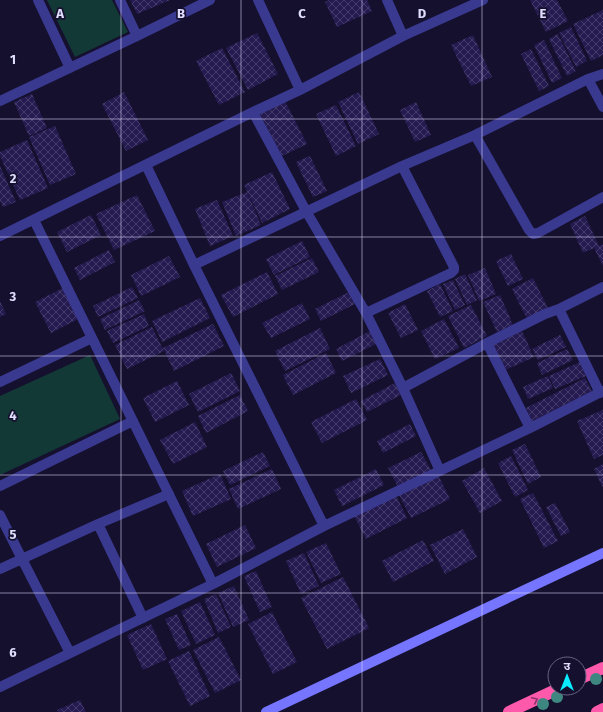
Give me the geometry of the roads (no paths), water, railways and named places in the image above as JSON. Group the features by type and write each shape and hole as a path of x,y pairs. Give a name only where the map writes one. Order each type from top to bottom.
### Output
{"highway":[{"path":"587,675 603,668"},
{"path":"509,712 547,694"},
{"path":"597,712 603,709"}],"main road":[{"path":"266,712 603,552"}],"street":[{"path":"38,0 70,68"},
{"path":"120,0 137,36"},
{"path":"0,101 210,0"},
{"path":"258,0 300,90"},
{"path":"386,0 403,36"},
{"path":"0,236 300,90 403,36 483,0"},
{"path":"194,265 402,166 475,135 588,79 603,74"},
{"path":"588,79 603,107"},
{"path":"253,112 306,211 366,313 403,388 440,471"},
{"path":"475,135 529,230 533,234 538,233 603,197"},
{"path":"146,165 324,526"},
{"path":"366,313 451,273 454,270 454,267 402,166"},
{"path":"34,220 213,584"},
{"path":"403,388 545,314 559,309 603,287"},
{"path":"1,684 70,653 213,584 324,526 602,392 559,309"},
{"path":"0,382 92,338"},
{"path":"488,343 530,428"},
{"path":"0,486 133,421"},
{"path":"0,569 98,524 169,494"},
{"path":"0,515 70,653"},
{"path":"98,524 143,618"}]}
